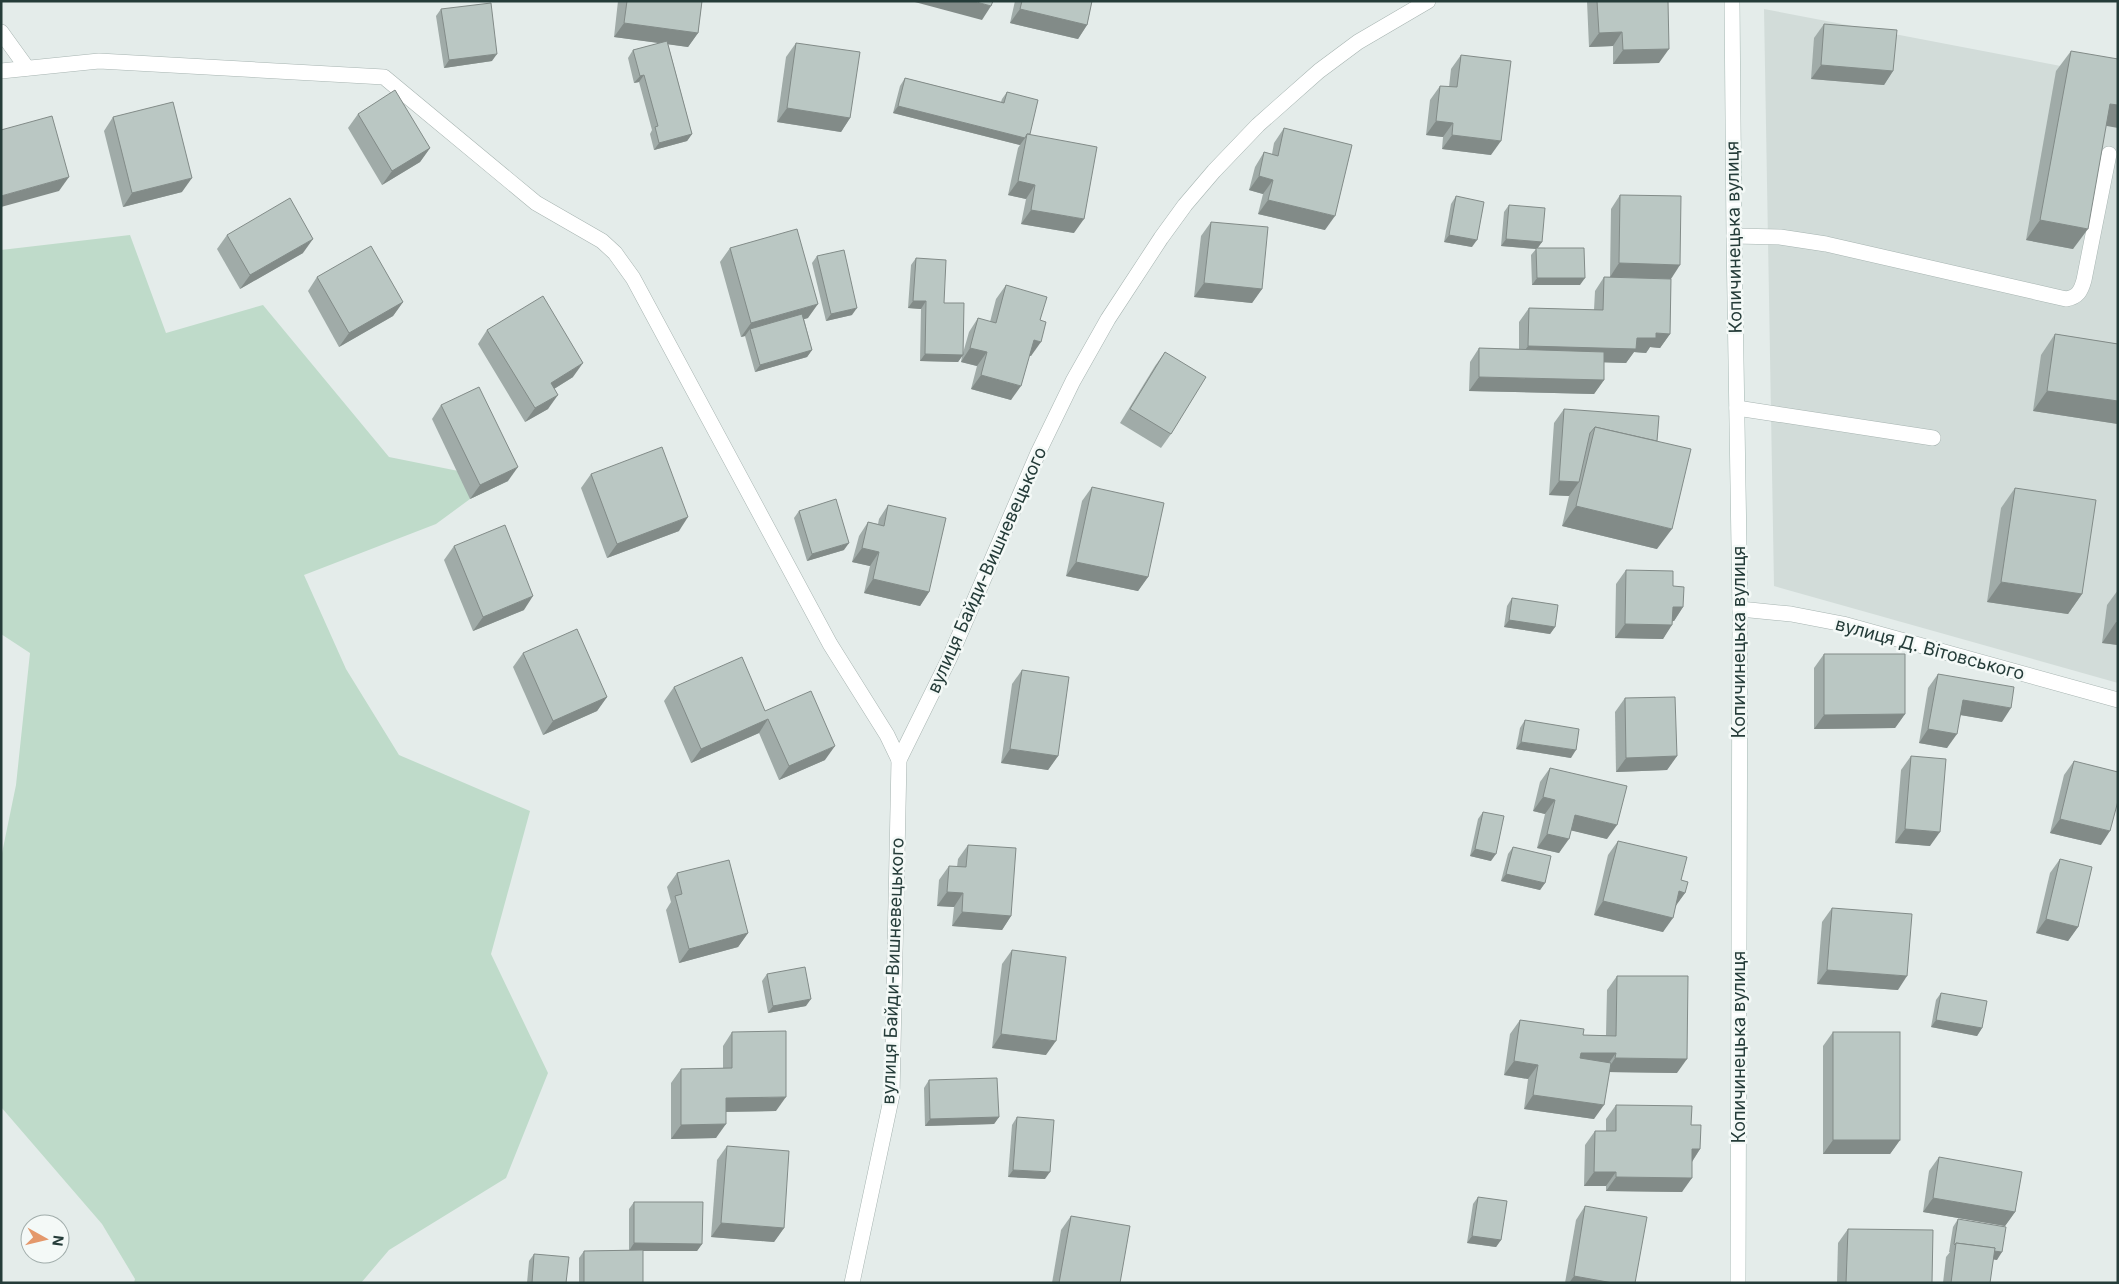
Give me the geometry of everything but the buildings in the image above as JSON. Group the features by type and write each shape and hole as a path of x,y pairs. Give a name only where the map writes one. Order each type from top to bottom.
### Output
{"street":[{"name":"вулиця Байди-Вишневецького","path":"852,1283 892,1095 899,760 949,659 1038,453 1074,381 1108,319 1160,238 1214,171 1258,126 1319,71 1358,42 1428,1"},
{"name":"Копичинецька вулиця","path":"1732,1 1740,609 1738,1283"},
{"path":"1,32 27,68"},
{"path":"1,71 99,61 384,76 536,202 602,241 615,252 633,278 830,644 887,735 899,760"},
{"path":"1734,236 1780,237 1826,244 2066,299 2074,297 2081,291 2109,154"},
{"path":"1737,408 1933,438"},
{"name":"вулиця Д. Вітовського","path":"1740,609 1791,614 1843,624 2118,700"}],"shaded area":[{"path":"1764,9 2118,77 2118,683 1774,586"}],"green space":[{"path":"130,235 166,333 263,305 389,457 508,481 470,499 436,524 304,575 346,669 399,755 530,811 491,954 548,1073 506,1178 389,1250 361,1283 134,1283 135,1279 102,1224 1,1107 1,858 16,785 30,653 1,634 1,250"}]}
